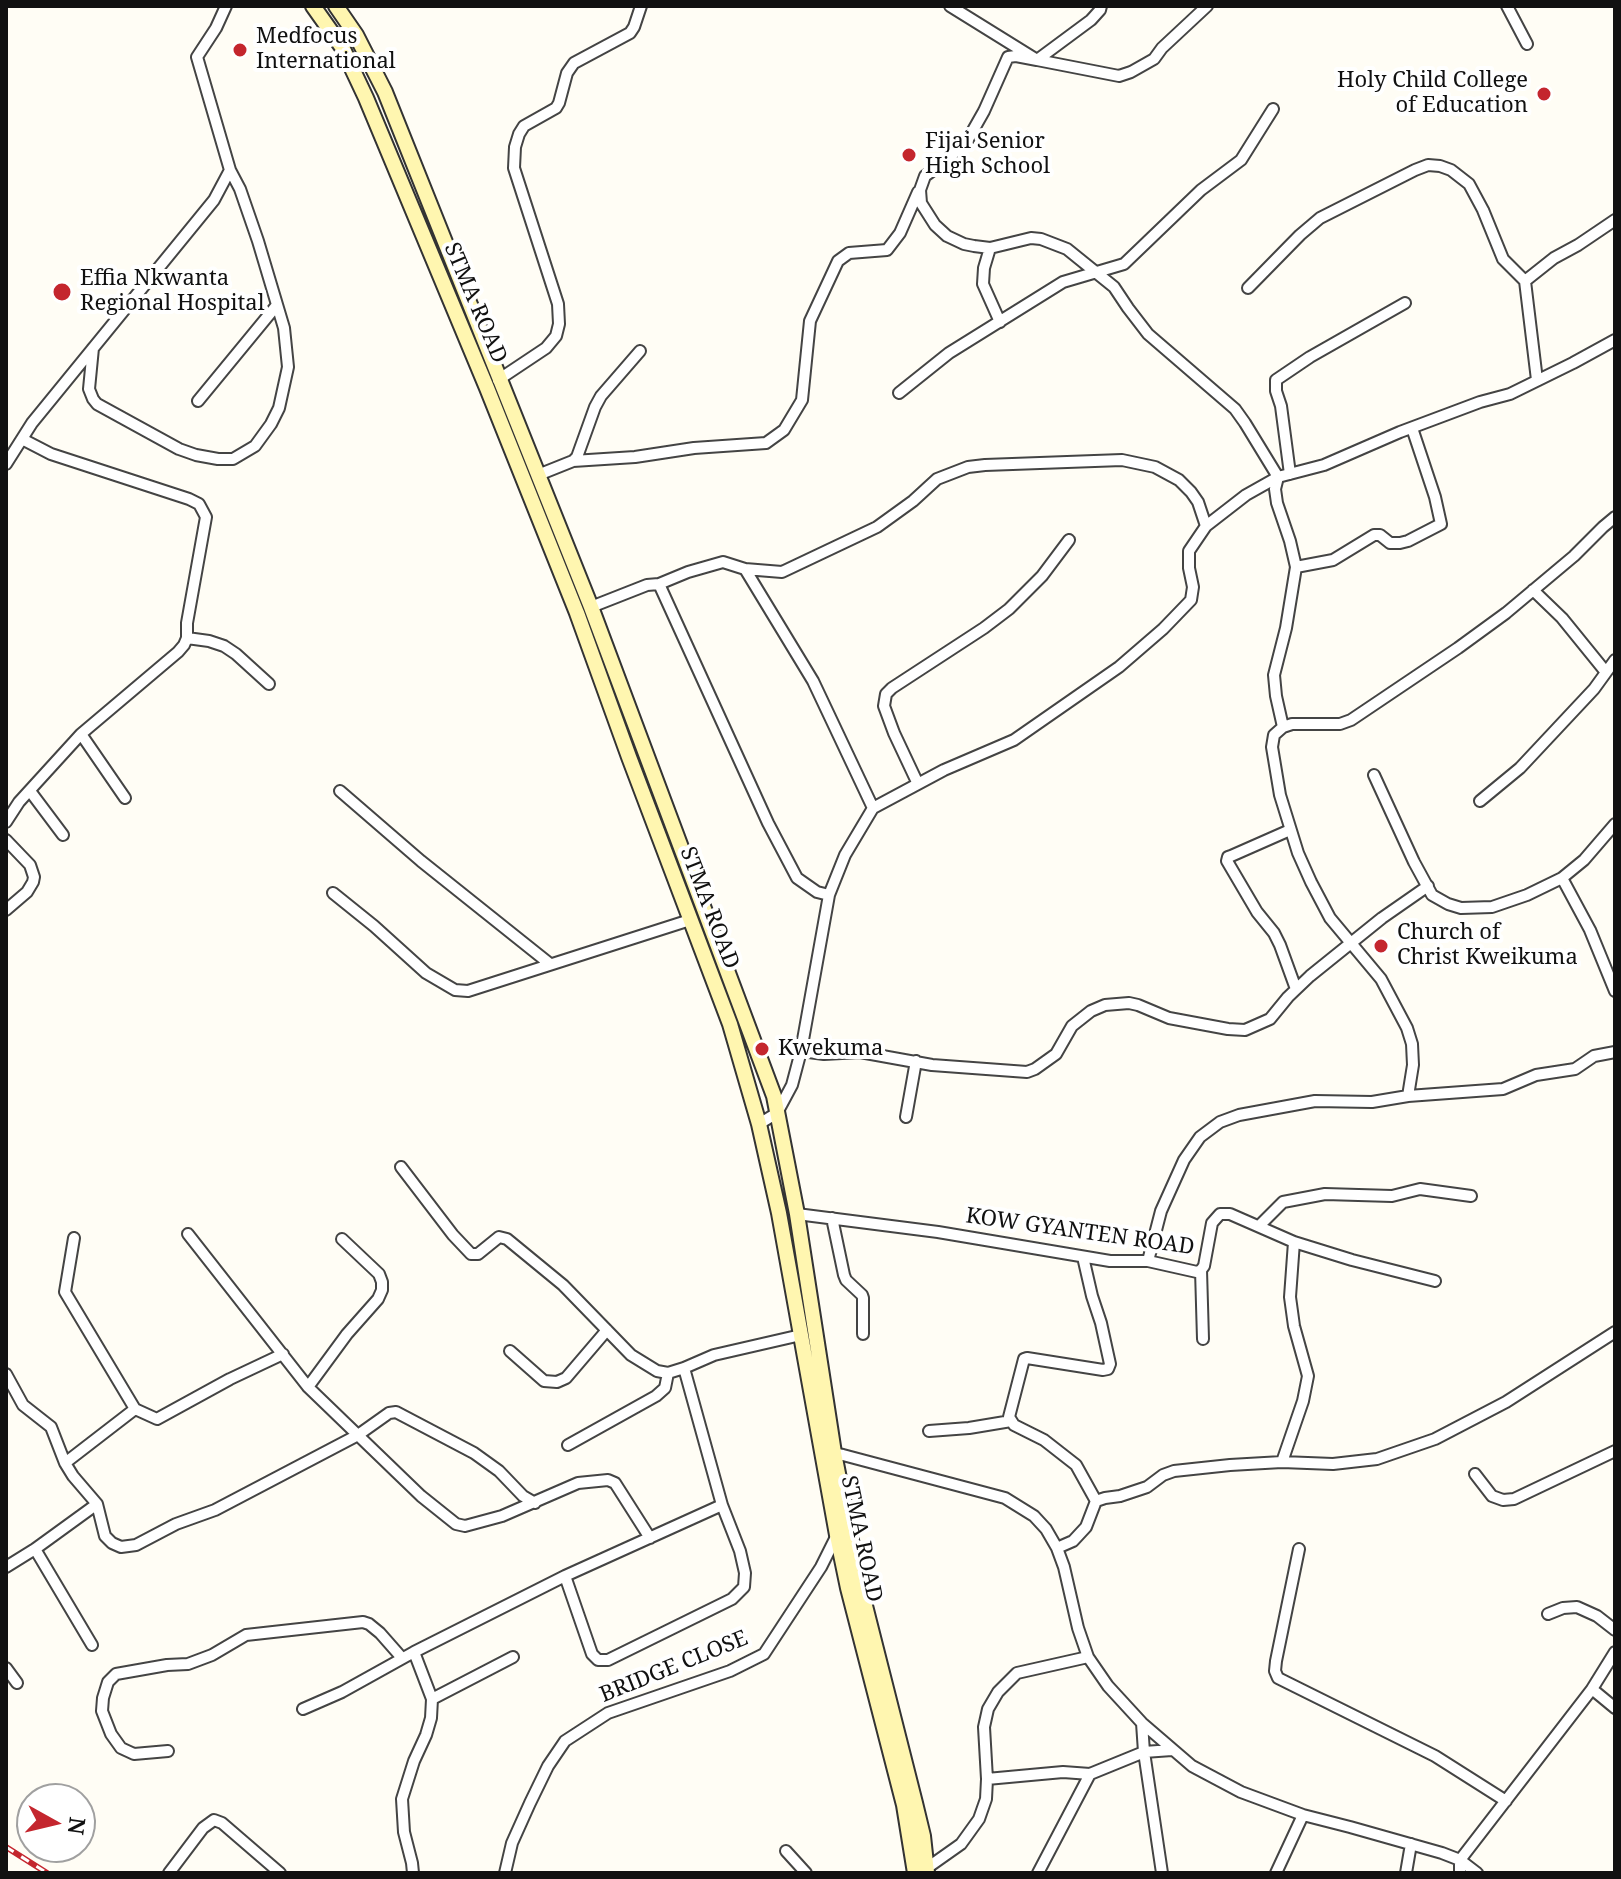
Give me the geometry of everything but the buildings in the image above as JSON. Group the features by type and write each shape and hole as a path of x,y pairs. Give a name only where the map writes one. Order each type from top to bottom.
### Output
{"main road":[{"name":"STMA ROAD","path":"313,6 342,47 366,98 487,388 577,613 730,1024 759,1124 828,1454 915,1803 923,1871"},
{"name":"STMA ROAD","path":"336,6 356,35 385,92 591,607 774,1096 797,1214 837,1535 911,1838 923,1871"}],"street":[{"path":"93,348 89,389 97,404 187,452 233,459 255,446 279,408 288,367 284,328 240,189 230,170 197,57 226,6"},
{"path":"498,380 546,348 556,336 559,324 558,304 514,168 519,134 524,126 556,108 567,73 574,63 630,33 641,6"},
{"path":"950,6 1037,60"},
{"path":"1037,60 1091,20 1101,6"},
{"path":"538,475 573,461 766,443 784,430 802,400 810,321 838,261 849,253 887,250 900,233 925,176 967,141 1008,57 1119,76 1154,59 1207,6"},
{"path":"1507,6 1527,44"},
{"path":"899,393 949,353 1063,282 1124,264 1201,190 1241,160 1273,109"},
{"path":"1248,288 1320,218 1415,170 1428,165 1440,166 1451,170 1469,184 1503,259 1525,281 1537,380"},
{"path":"6,464 32,423 214,200 230,170"},
{"path":"925,176 920,190 921,203 935,225 947,236 964,244 990,248 1031,238 1067,249 1114,287 1148,334 1235,409 1278,477 1275,489 1277,503 1296,567 1274,675 1283,727"},
{"path":"1525,281 1554,258 1615,220"},
{"path":"990,248 983,284 1000,322"},
{"path":"1290,474 1276,380 1405,303"},
{"path":"198,401 277,305"},
{"path":"759,1124 777,1113 792,1085 829,895 845,855 873,808 944,770 1014,740 1119,667 1191,600 1193,587 1189,551 1206,526 1246,495 1278,477 1333,462 1412,428 1510,394 1615,340"},
{"path":"573,461 601,396 640,351"},
{"path":"1296,567 1333,560 1374,535 1380,535 1390,543 1400,543 1441,524 1412,428"},
{"path":"6,822 19,802 81,734 184,645 206,517 199,504 65,459 22,439"},
{"path":"591,607 647,585 659,584 715,564 729,563 745,569 776,573 787,570 877,527 937,479 968,467 1122,460 1155,467 1179,480 1191,492 1206,526"},
{"path":"1408,1096 1413,1065 1407,1028 1381,979 1330,918 1311,882 1290,830 1274,770 1274,735 1292,724 1340,724 1351,720 1506,613 1615,517"},
{"path":"918,784 904,758 884,706 886,694 1009,609 1042,576 1069,540"},
{"path":"745,569 813,681 873,808"},
{"path":"659,584 768,823 797,878 829,895"},
{"path":"1480,801 1520,768 1612,666 1533,590"},
{"path":"187,638 224,646 269,684"},
{"path":"81,734 125,798"},
{"path":"1374,775 1432,895 1461,908 1492,907 1562,878 1584,860 1615,824"},
{"path":"30,791 63,835"},
{"path":"340,791 421,861 550,964"},
{"path":"1290,830 1228,857 1227,861 1257,912 1274,933 1296,989"},
{"path":"6,840 30,865 34,877 27,892 6,910"},
{"path":"1562,878 1590,930 1615,991"},
{"path":"801,1051 824,1054 860,1052 932,1065 1027,1072 1056,1054 1079,1019 1105,1005 1129,1003 1169,1018 1245,1030 1270,1019 1296,989 1382,918 1428,886"},
{"path":"333,893 426,973 455,990 468,991 690,920"},
{"path":"1148,1261 1161,1211 1184,1160 1200,1137 1220,1122 1239,1115 1315,1101 1372,1102 1408,1096 1503,1089 1536,1075 1575,1069 1594,1056 1615,1052"},
{"path":"906,1117 916,1061"},
{"path":"401,1167 471,1254 478,1254 499,1237 507,1239 563,1285 638,1360 657,1371 668,1373 714,1355 801,1335"},
{"path":"1259,1226 1283,1202 1325,1194 1392,1196 1420,1189 1471,1196"},
{"name":"KOW GYANTEN ROAD","path":"797,1214 938,1232 1110,1261 1148,1261 1197,1272 1204,1266 1212,1223 1220,1214 1230,1214 1294,1242 1435,1281"},
{"path":"832,1218 844,1275 863,1298 863,1334"},
{"path":"188,1234 308,1387 421,1496 456,1524 465,1526 502,1516 578,1483 608,1480 615,1483 650,1538"},
{"path":"74,1238 65,1292 135,1409 157,1419 283,1354"},
{"path":"308,1387 382,1290 379,1274 342,1239"},
{"path":"1282,1462 1303,1401 1308,1376 1294,1326 1290,1297 1294,1242"},
{"path":"1083,1257 1101,1323 1110,1364 1108,1369 1024,1359 1009,1417 1014,1425 1044,1440 1076,1465 1096,1501"},
{"path":"1201,1270 1203,1339"},
{"path":"510,1351 544,1381 557,1382 566,1378 607,1330"},
{"path":"1096,1501 1147,1487 1174,1471 1230,1465 1282,1462 1333,1464 1377,1459 1435,1439 1506,1402 1615,1332"},
{"path":"565,1576 592,1654 598,1660 608,1660 732,1599 744,1587 745,1573 740,1551 722,1505 684,1368"},
{"path":"568,1445 656,1396 665,1388 668,1373"},
{"path":"6,1374 23,1405 51,1427 65,1463 97,1504 105,1536 121,1547 136,1545 176,1524 215,1510 358,1435 389,1413 396,1412 474,1453 535,1503"},
{"path":"65,1463 135,1409"},
{"path":"929,1431 1011,1421"},
{"path":"1475,1474 1492,1496 1503,1500 1514,1499 1615,1451"},
{"path":"828,1454 1005,1498 1034,1516 1057,1548 1088,1657 1108,1686 1142,1723 1192,1766 1241,1792 1303,1815 1460,1860 1477,1873"},
{"path":"1057,1548 1073,1541 1086,1527 1096,1501"},
{"path":"6,1567 97,1504"},
{"path":"303,1709 342,1692 402,1658 565,1576 722,1505"},
{"name":"BRIDGE CLOSE","path":"505,1873 512,1843 524,1816 548,1766 565,1741 608,1713 730,1671 764,1654 821,1567 837,1535"},
{"path":"35,1549 92,1645"},
{"path":"1299,1549 1276,1661 1278,1678 1435,1756 1506,1801"},
{"path":"1548,1614 1577,1607 1597,1616 1615,1630"},
{"path":"168,1751 134,1754 121,1748 111,1734 102,1711 103,1698 108,1682 116,1674 188,1664 212,1655 246,1635 363,1622 380,1633 402,1658"},
{"path":"413,1873 404,1832 402,1799 426,1735 432,1699 414,1652"},
{"path":"1460,1873 1460,1860 1592,1689 1615,1652"},
{"path":"432,1699 513,1657"},
{"path":"923,1871 961,1844 979,1819 986,1799 984,1727 988,1709 998,1692 1017,1673 1088,1657"},
{"path":"6,1668 17,1683"},
{"path":"1592,1689 1615,1708"},
{"path":"1142,1723 1162,1873"},
{"path":"987,1779 1063,1772 1090,1774 1144,1752 1172,1750"},
{"path":"1038,1873 1090,1774"},
{"path":"1276,1873 1303,1815"},
{"path":"169,1873 203,1828 214,1820 222,1823 280,1873"},
{"path":"1406,1873 1411,1844"},
{"path":"786,1851 806,1873"}],"railway":[{"path":"6,1847 47,1873"}],"place":[{"name":"Medfocus International","path":"240,50"},
{"name":"Holy Child College of Education","path":"1544,94"},
{"name":"Fijai Senior High School","path":"909,155"},
{"name":"Effia Nkwanta Regional Hospital","path":"62,292"},
{"name":"Church of Christ Kweikuma","path":"1381,946"},
{"name":"Kwekuma","path":"762,1049"}]}
